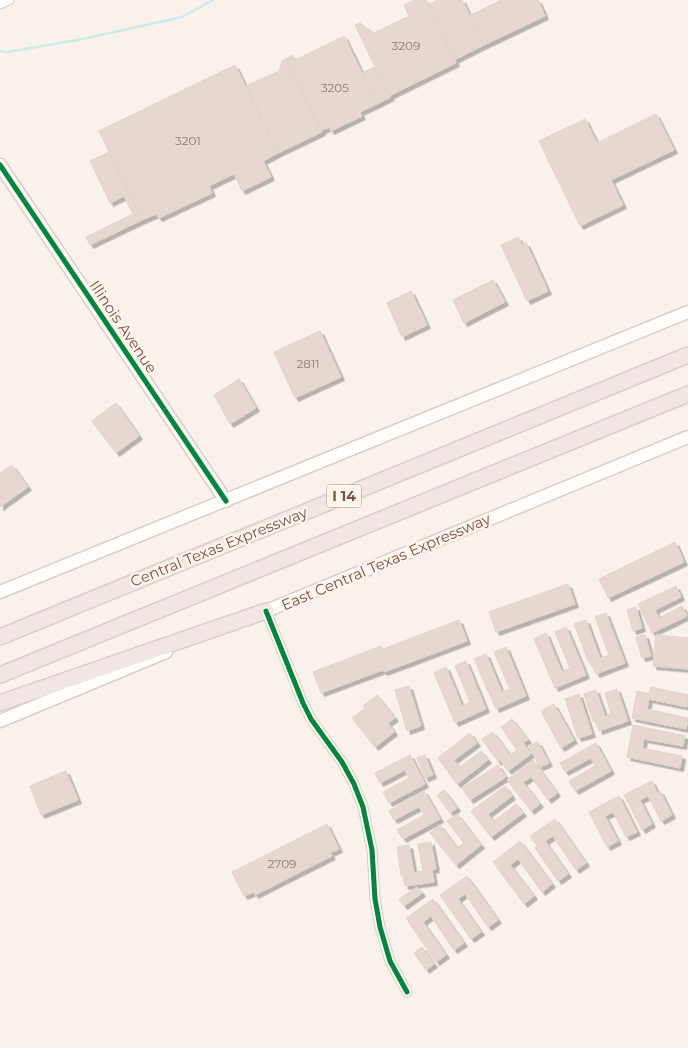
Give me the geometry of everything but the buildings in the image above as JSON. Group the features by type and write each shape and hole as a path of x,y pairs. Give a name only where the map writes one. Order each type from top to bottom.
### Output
{"highway":[{"name":"Central Texas Expressway","path":"0,637 688,355"},
{"name":"I 14","path":"0,675 688,394"},
{"path":"0,703 266,611"}],"main road":[{"name":"Illinois Avenue","path":"0,165 226,501"},
{"path":"0,592 688,312"},
{"name":"East Central Texas Expressway","path":"0,721 688,437"}],"street":[{"path":"0,4 9,0"},
{"path":"266,611 303,703 354,784 363,807 372,850 375,898 380,926 390,961 407,992"}],"waterway":[{"path":"0,51 7,52 78,40 182,17 213,0"}],"cycle path":[{"path":"0,165 226,501"},
{"path":"266,611 303,703 311,719 342,762 354,784 363,807 372,850 375,899 380,927 390,961 407,992"}]}
